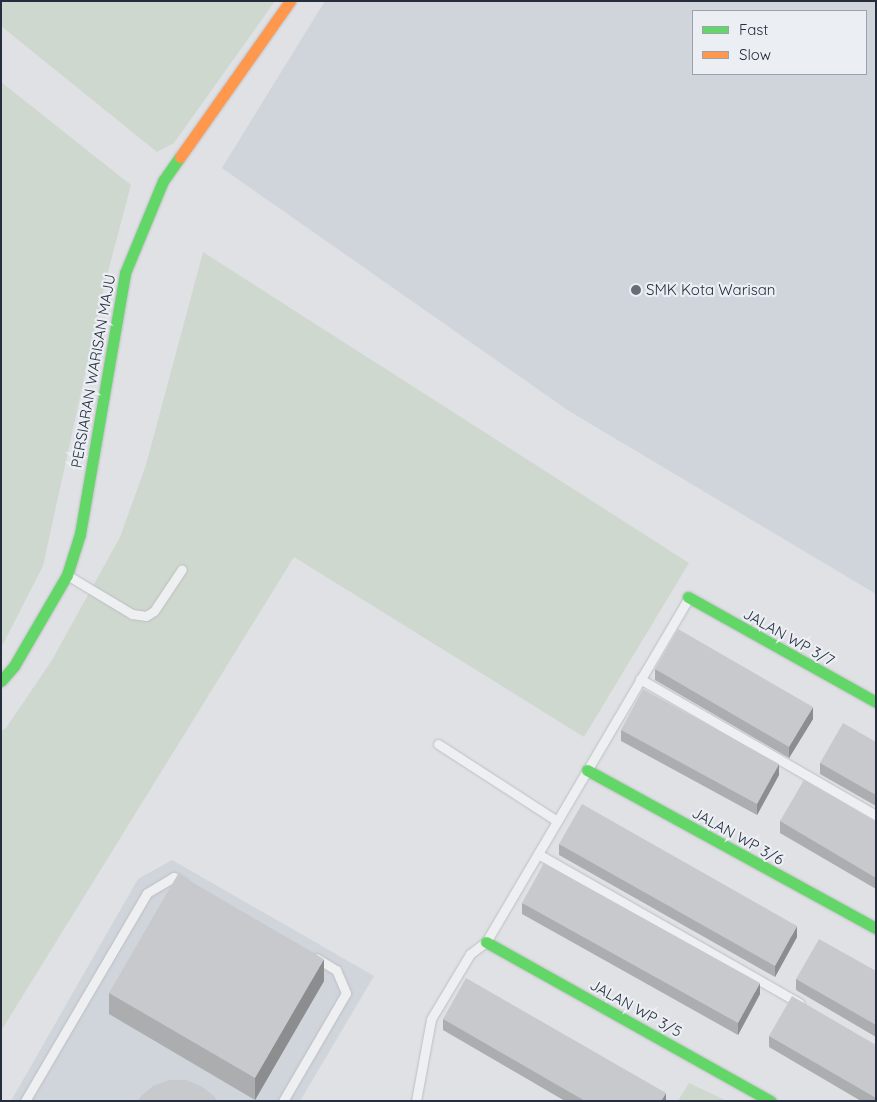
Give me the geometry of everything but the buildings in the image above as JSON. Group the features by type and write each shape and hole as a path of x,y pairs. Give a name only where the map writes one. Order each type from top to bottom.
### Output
{"street":[{"name":"PERSIARAN WARISAN MAJU","path":"1,681 14,666 67,575 80,534 125,273 163,181 290,1"},
{"name":"JALAN WP 3/7","path":"688,597 876,702"},
{"name":"JALAN WP 3/6","path":"587,770 876,928"},
{"name":"JALAN WP 3/5","path":"486,942 771,1101"}],"lane":[{"path":"67,575 132,614 146,616 154,612 182,569"},
{"path":"416,1101 430,1019 470,954 486,942 688,597"},
{"path":"640,679 876,815"},
{"path":"438,744 557,821"},
{"path":"538,854 806,1007"},
{"path":"25,1101 146,892 174,877 191,887"},
{"path":"282,1101 346,993 336,970 311,955"}],"shaded area":[{"path":"1,1 275,1 174,143 157,152 1,26"},
{"name":"SMK Kota Warisan","path":"325,1 876,1 876,594 569,411 222,168"},
{"path":"1,82 131,185 105,283 43,566 1,648"},
{"path":"203,252 689,563 584,737 294,557 1,1031 1,731 6,728 52,660 120,537 146,465"},
{"path":"172,860 374,976 300,1101 11,1101 138,879"},
{"path":"689,1083 727,1101 678,1101"}],"traffic: fast":[{"path":"1,681 14,666 67,575 80,534 125,273 163,181 180,157"},
{"path":"688,597 876,702"},
{"path":"587,770 876,928"},
{"path":"486,942 771,1101"}],"traffic: slow":[{"path":"180,157 290,1"}],"place":[{"name":"SMK Kota Warisan","path":"636,290"}]}
